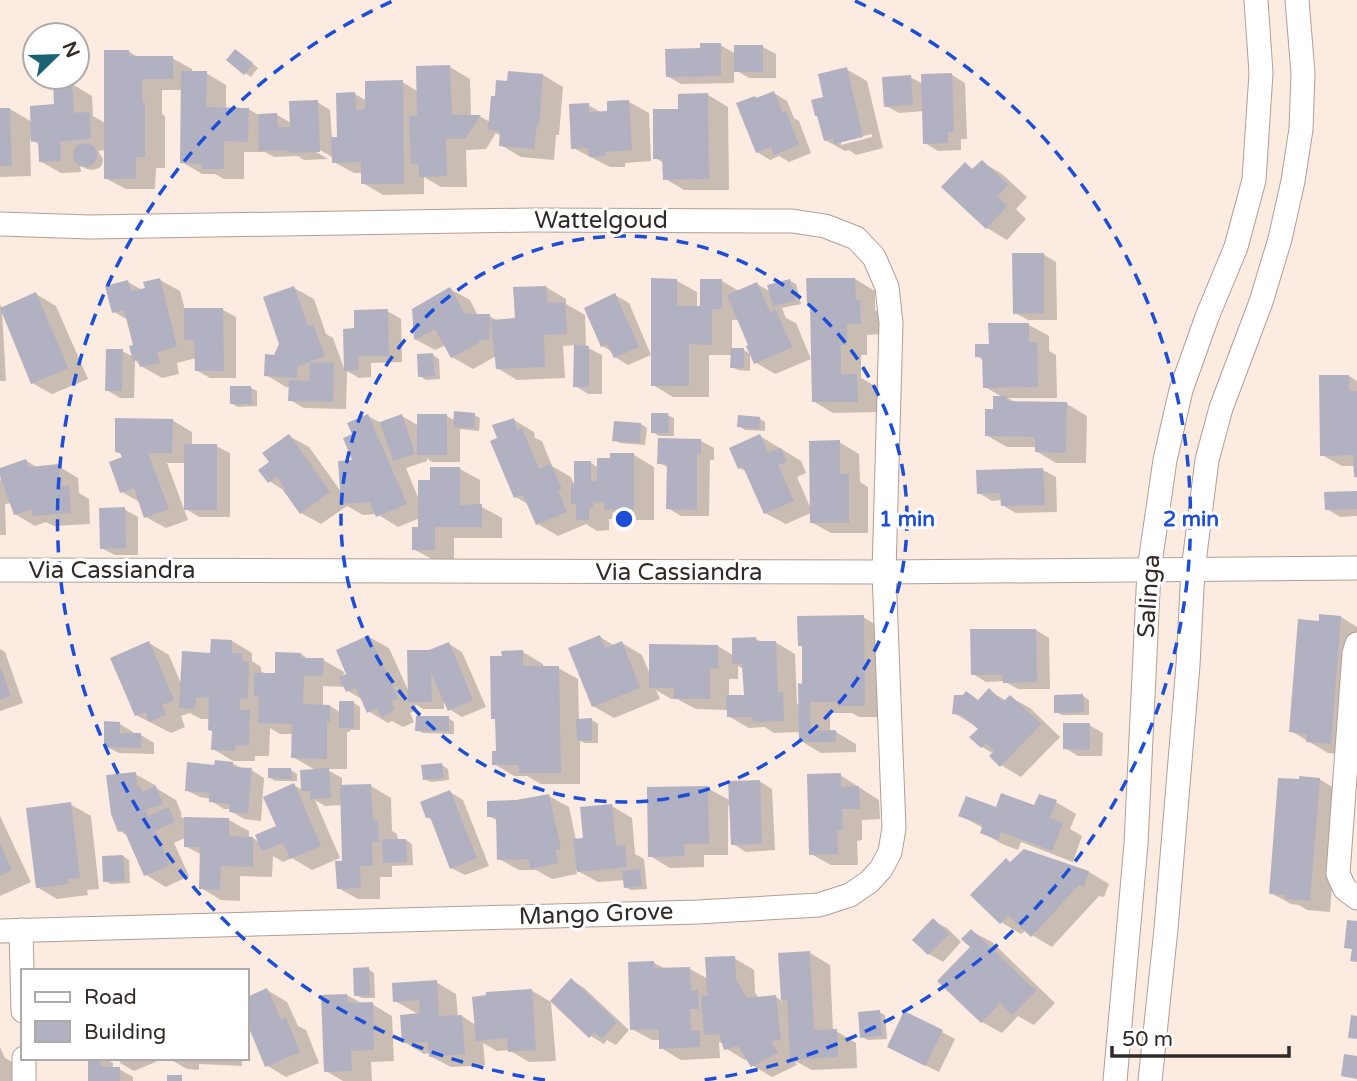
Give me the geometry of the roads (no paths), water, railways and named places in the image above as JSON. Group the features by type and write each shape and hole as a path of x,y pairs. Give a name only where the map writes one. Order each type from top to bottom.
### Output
{"street":[{"name":"Salinga","path":"1115,1081 1136,844 1149,570 1165,460 1181,390 1206,317 1236,247 1254,180 1261,73 1256,0"},
{"name":"Salinga","path":"1150,1081 1179,776 1193,570 1207,460 1221,408 1261,302 1280,239 1293,181 1301,129 1303,74 1297,0"},
{"name":"Wattelgoud","path":"0,224 90,228 505,221 792,221 825,226 856,238 874,257 887,287 891,323 884,572"},
{"name":"Via Cassiandra","path":"0,570 884,572 1357,568"},
{"name":"Mango Grove","path":"10,930 698,912 820,905 850,895 869,882 881,869 890,852 894,828 884,572"},
{"path":"1357,643 1354,653 1338,874 1345,889 1357,898"},
{"path":"10,930 21,999"},
{"path":"24,1060 24,1081"}]}
